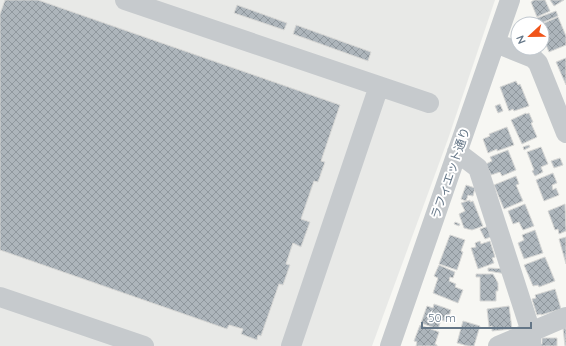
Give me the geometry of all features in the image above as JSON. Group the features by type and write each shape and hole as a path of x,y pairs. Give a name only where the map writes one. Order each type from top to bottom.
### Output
{"street":[{"path":"124,0 429,103"},
{"name":"ラフィエット通り","path":"390,346 510,0"},
{"path":"496,43 533,58 538,63 560,101 566,133"},
{"path":"291,346 379,86"},
{"path":"458,152 478,168 531,339"},
{"path":"0,297 144,346"},
{"path":"498,346 531,339 566,317"}],"shaded area":[{"path":"0,0 495,0 448,139 372,346 0,346"}],"building":[{"path":"5,0 38,0 340,105 321,161 325,162 318,182 314,181 301,219 310,222 301,247 293,243 286,264 290,265 283,285 279,284 261,336 258,335 257,340 241,334 243,329 229,325 227,329 0,250 0,14"},
{"path":"534,0 545,0 550,11 537,16 531,2"},
{"path":"550,0 564,0 554,6"},
{"path":"237,5 287,23 284,30 234,13"},
{"path":"556,11 558,16 550,19 550,16 542,16"},
{"path":"558,17 566,36 566,45 550,52 550,20"},
{"path":"296,25 371,52 368,61 293,34"},
{"path":"566,58 566,85 556,62"},
{"path":"516,81 518,85 520,84 529,106 514,111 513,109 509,111 500,87"},
{"path":"500,104 503,111 498,113 495,106"},
{"path":"529,113 533,122 531,123 537,137 522,144 511,120"},
{"path":"507,127 514,145 488,153 483,139 490,136 489,134"},
{"path":"529,145 530,147 524,150 523,147"},
{"path":"541,147 548,164 541,167 543,172 535,176 532,171 534,170 527,152"},
{"path":"508,150 516,170 502,176 500,172 491,175 486,164 492,161 490,157"},
{"path":"560,158 563,165 554,168 551,161"},
{"path":"553,173 557,183 552,185 553,190 556,188 559,195 544,201 536,180"},
{"path":"516,176 519,184 516,185 523,201 504,209 494,185"},
{"path":"466,185 475,188 473,196 468,195 466,201 461,199"},
{"path":"470,200 470,202 473,201 483,226 472,230 464,228 459,214 465,211 461,203"},
{"path":"525,204 534,226 523,230 519,222 513,224 508,211"},
{"path":"565,204 566,231 559,234 558,229 555,230 548,211"},
{"path":"455,222 460,224 459,226 454,224"},
{"path":"492,225 496,235 485,239 480,229"},
{"path":"535,230 543,253 524,259 518,243 524,240 522,235"},
{"path":"450,235 465,240 457,270 439,264"},
{"path":"566,237 566,264 559,239"},
{"path":"480,241 481,244 490,241 495,257 492,258 494,263 478,269 471,248 476,247 475,243"},
{"path":"545,257 555,281 539,287 538,285 533,286 524,265"},
{"path":"439,265 455,272 453,278 450,277 449,281 456,284 455,287 463,290 458,303 433,293 438,278 434,276"},
{"path":"488,268 507,269 507,274 488,271"},
{"path":"476,274 493,274 498,283 496,301 480,301 480,277 476,277"},
{"path":"555,289 561,309 537,315 532,299 536,298 535,295"},
{"path":"434,304 451,310 447,322 441,320 438,329 421,323 427,306 433,308"},
{"path":"509,306 512,329 492,331 492,326 489,327 487,309"},
{"path":"463,321 480,326 474,346 457,343"},
{"path":"420,325 439,332 435,344 437,346 416,346 417,342 414,341"},
{"path":"563,328 566,328 566,346 565,346"},
{"path":"542,338 557,338 557,346 538,346 538,344 542,344"}]}
